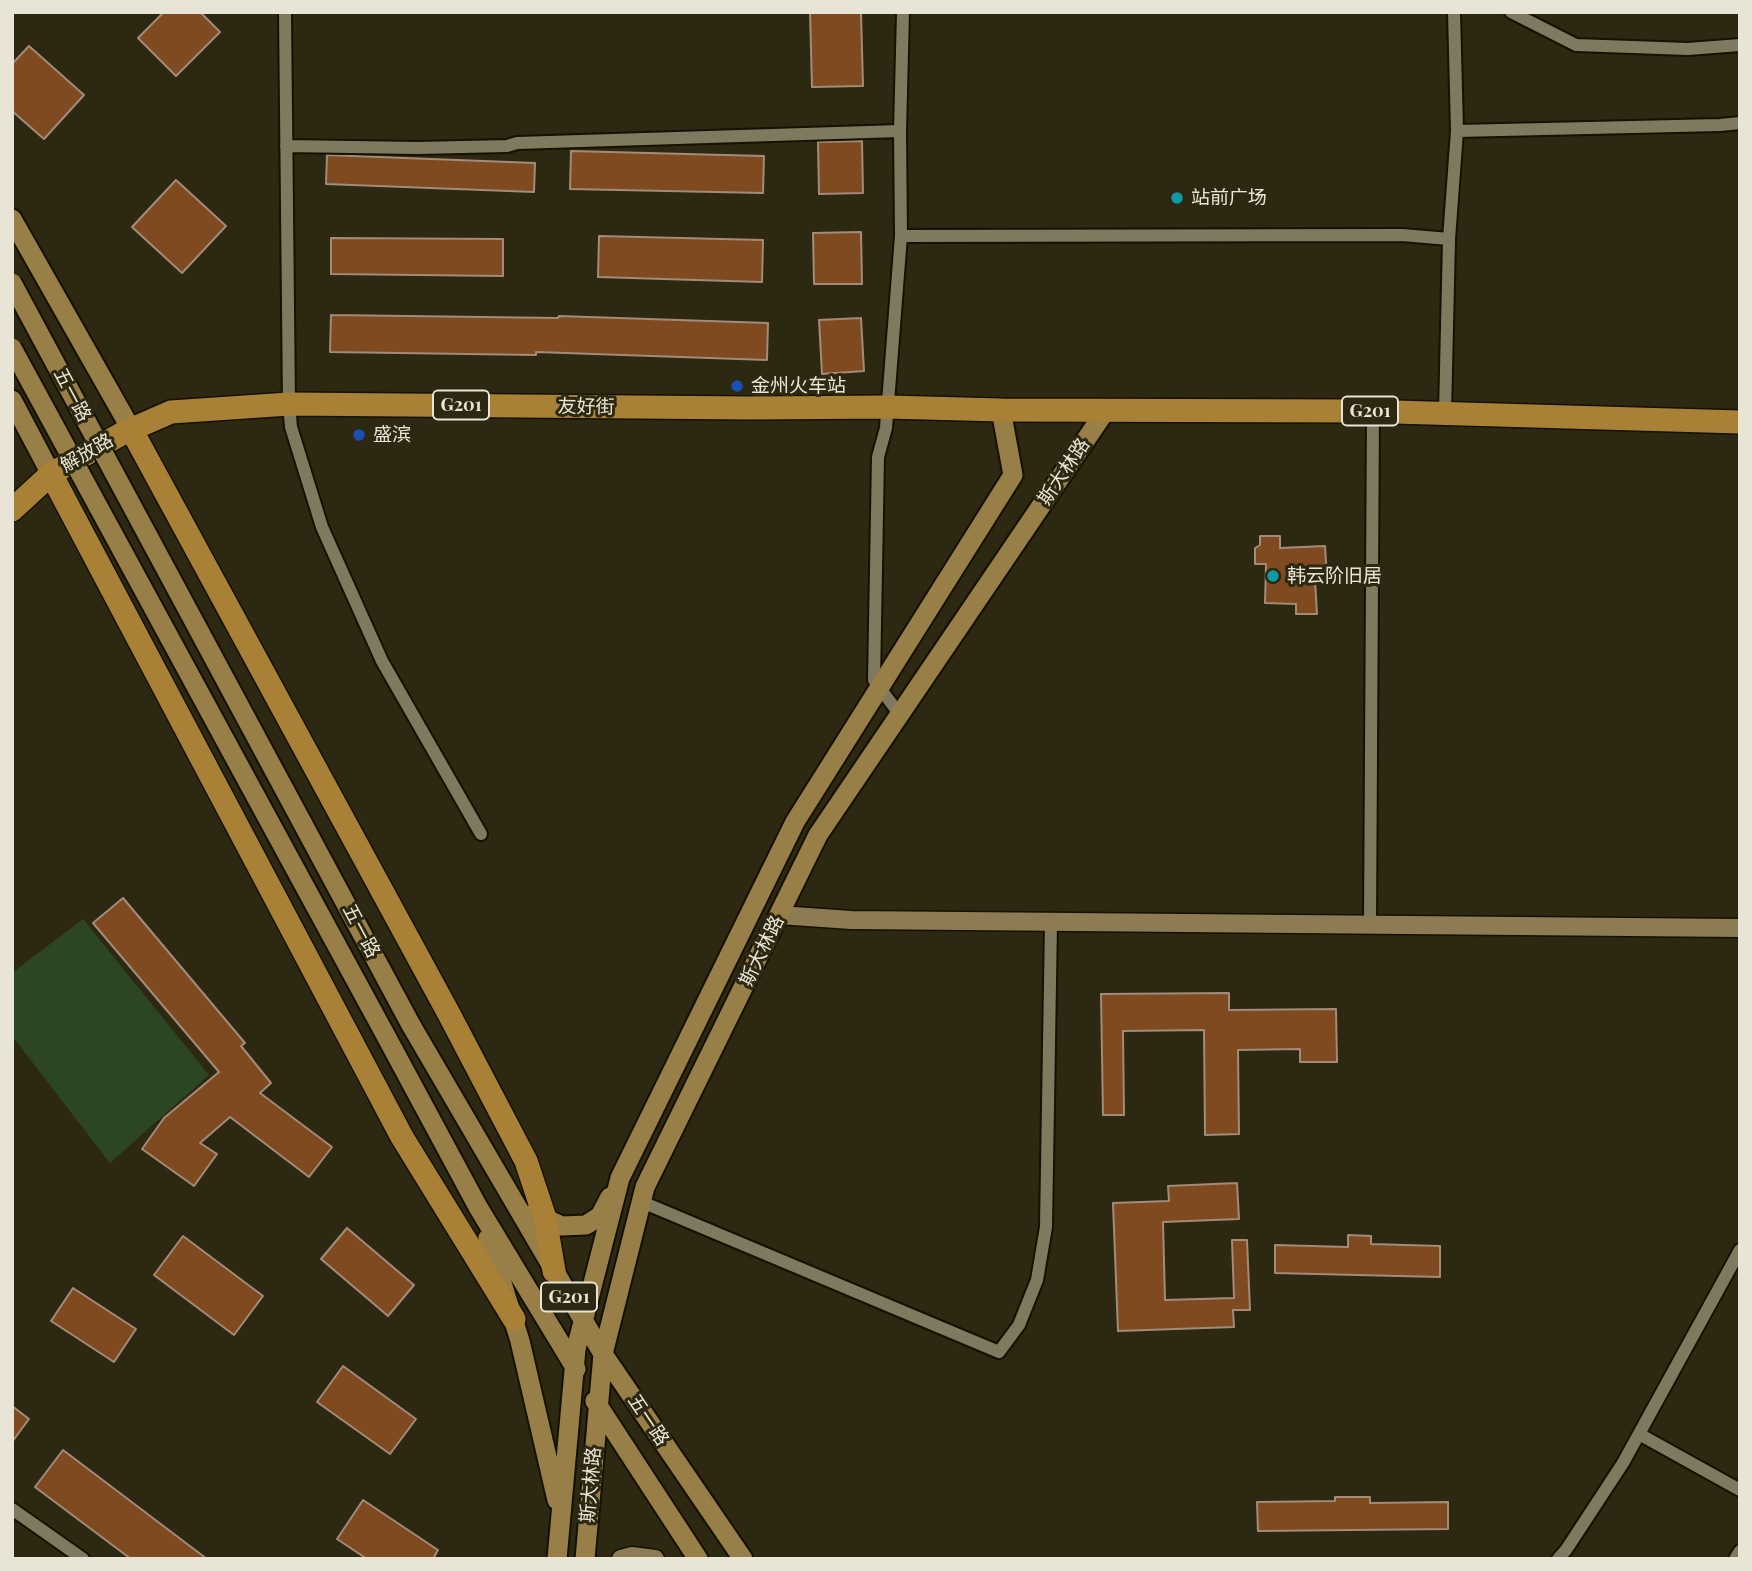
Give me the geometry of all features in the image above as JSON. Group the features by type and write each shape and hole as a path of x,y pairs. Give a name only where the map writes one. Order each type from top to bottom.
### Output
{"highway":[{"name":"友好街","path":"171,412 289,404 1000,410"},
{"name":"G201","path":"1000,410 1373,411 1740,422"},
{"name":"解放路","path":"12,510 51,474 131,429 171,412"},
{"path":"131,429 526,1161 545,1218 554,1270"},
{"path":"51,474 402,1137 514,1319"}],"main road":[{"path":"12,219 131,429"},
{"name":"五一路","path":"12,284 411,1025 603,1354 743,1559"},
{"path":"12,348 478,1207 597,1405 698,1559"},
{"path":"12,400 51,474"},
{"name":"斯大林路","path":"557,1559 576,1349 620,1178 795,822 1013,475 1000,410"},
{"name":"斯大林路","path":"585,1559 603,1354 646,1187 818,835 1106,411"},
{"path":"514,1203 562,1226 586,1225 600,1216 620,1178"},
{"path":"478,1207 520,1341 561,1518"}],"street":[{"path":"285,12 291,427 322,527 376,649 481,834"},
{"path":"900,715 874,680 878,457 886,428 901,236 903,12"},
{"path":"1445,413 1449,239 1457,131 1454,12"},
{"path":"1511,12 1576,45 1688,49 1740,45"},
{"path":"1457,131 1740,123"},
{"path":"286,146 507,146 517,143 900,131"},
{"path":"901,236 1402,235 1449,239"},
{"path":"1370,925 1373,411"},
{"path":"779,915 851,920 1740,928"},
{"path":"642,1202 999,1352 1019,1325 1037,1280 1046,1227 1051,922"},
{"path":"1558,1559 1623,1462 1740,1251"},
{"path":"1639,1434 1740,1490"},
{"path":"12,1509 83,1559"},
{"path":"1735,1559 1740,1551"},
{"path":"621,1559 632,1556 655,1559"}],"green space":[{"path":"83,919 209,1075 110,1163 12,1036 12,973"}],"building":[{"path":"164,12 200,12 220,32 176,76 138,38"},
{"path":"810,12 861,12 863,86 812,87"},
{"path":"29,46 84,95 44,139 12,111 12,64"},
{"path":"862,141 863,193 819,194 818,142"},
{"path":"571,151 764,156 763,193 570,189"},
{"path":"327,155 535,163 534,192 326,184"},
{"path":"176,180 226,226 182,273 132,227"},
{"path":"861,232 862,284 814,284 813,233"},
{"path":"599,236 763,240 762,282 598,277"},
{"path":"331,238 503,239 503,276 331,274"},
{"path":"331,315 559,316 768,323 767,360 536,352 536,355 330,352"},
{"path":"861,318 864,371 822,374 819,320"},
{"name":"韩云阶旧居","path":"1260,536 1280,536 1280,548 1325,546 1327,579 1315,580 1317,614 1296,614 1296,604 1265,603 1266,564 1255,564 1255,548 1260,545"},
{"path":"123,898 245,1043 241,1046 271,1083 260,1093 332,1147 309,1177 230,1117 200,1143 217,1154 194,1186 142,1149 164,1118 219,1072 93,923"},
{"path":"1229,993 1229,1010 1336,1009 1337,1062 1300,1062 1300,1049 1238,1050 1239,1134 1205,1135 1204,1030 1123,1031 1124,1115 1103,1115 1101,994"},
{"path":"1237,1183 1239,1219 1163,1222 1165,1300 1234,1298 1232,1240 1247,1240 1250,1310 1233,1310 1234,1327 1118,1331 1113,1203 1169,1201 1168,1186"},
{"path":"347,1228 414,1285 388,1316 321,1259"},
{"path":"1348,1235 1371,1236 1371,1244 1440,1246 1440,1277 1275,1273 1275,1245 1348,1247"},
{"path":"183,1236 263,1296 234,1335 154,1275"},
{"path":"73,1288 136,1329 114,1362 51,1321"},
{"path":"343,1366 416,1419 390,1454 317,1402"},
{"path":"12,1406 29,1419 12,1442"},
{"path":"63,1450 207,1559 131,1559 35,1487"},
{"path":"1335,1497 1370,1497 1370,1503 1448,1502 1448,1529 1258,1531 1257,1502 1335,1501"},
{"path":"363,1500 438,1550 433,1559 367,1559 337,1539"}],"place":[{"name":"站前广场","path":"1177,198"},
{"name":"金州火车站","path":"737,386"},
{"name":"盛滨","path":"359,435"},
{"name":"韩云阶旧居","path":"1273,576"}]}
